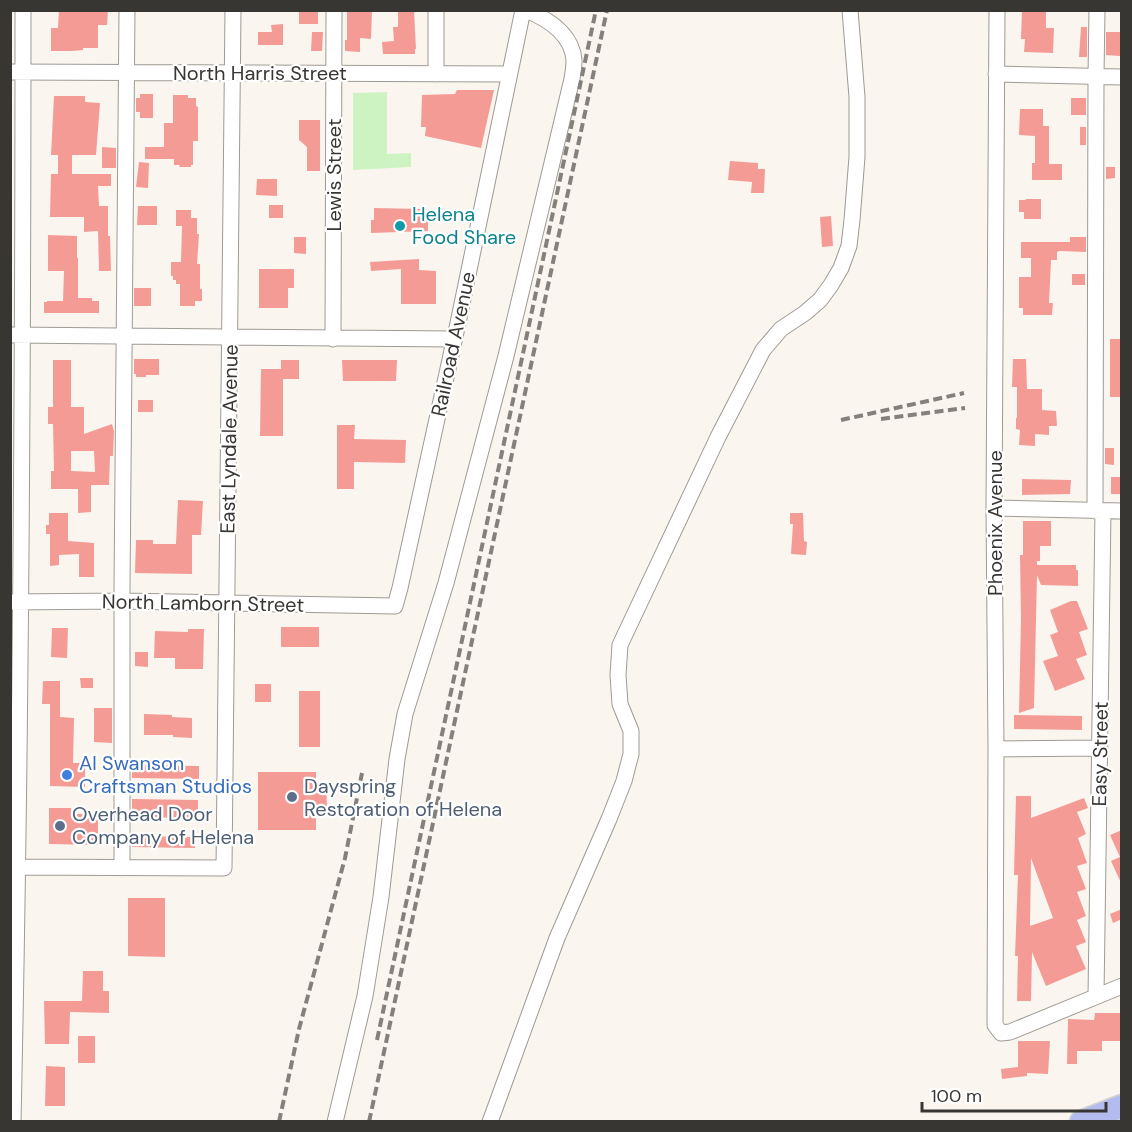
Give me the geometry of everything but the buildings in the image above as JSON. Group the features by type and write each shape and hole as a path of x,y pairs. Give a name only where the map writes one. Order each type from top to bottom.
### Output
{"highway":[{"path":"1081,1122 1122,1106"}],"street":[{"path":"13,1122 17,72 23,10"},
{"path":"15,867 122,868 122,601 128,10"},
{"name":"East Lyndale Avenue","path":"122,868 224,868 233,10"},
{"name":"Lewis Street","path":"333,339 334,10"},
{"path":"436,10 436,74"},
{"path":"335,1122 365,996 381,897 397,759 405,714 443,595 506,357 572,79 574,59 569,42 556,26 525,10"},
{"name":"Railroad Avenue","path":"395,606 525,10"},
{"path":"490,1122 557,938 624,781 631,754 631,731 620,704 618,675 620,645 718,437 763,350 781,329 805,314 820,300 841,268 849,246 857,157 857,97 850,10"},
{"name":"Phoenix Avenue","path":"997,10 994,508 995,1025 1001,1033 1010,1032 1096,996"},
{"name":"Easy Street","path":"1096,996 1100,748 1095,76 1097,10"},
{"name":"North Harris Street","path":"17,72 509,75"},
{"path":"996,74 1122,77"},
{"path":"16,335 454,339"},
{"path":"994,508 1122,511"},
{"name":"North Lamborn Street","path":"16,602 122,601 395,606"},
{"path":"996,749 1100,748"},
{"path":"1096,996 1122,986"}],"green space":[{"path":"387,92 387,154 411,153 411,167 353,170 353,93"}],"railway":[{"path":"377,1040 596,10"},
{"path":"369,1122 607,10"},
{"path":"841,420 964,393"},
{"path":"881,419 965,408"},
{"path":"279,1122 299,1029 345,858 362,773"}],"place":[{"name":"Helena Food Share","path":"400,226"},
{"name":"Al Swanson Craftsman Studios","path":"67,775"},
{"name":"Dayspring Restoration of Helena","path":"292,797"},
{"name":"Overhead Door Company of Helena","path":"60,826"}]}
